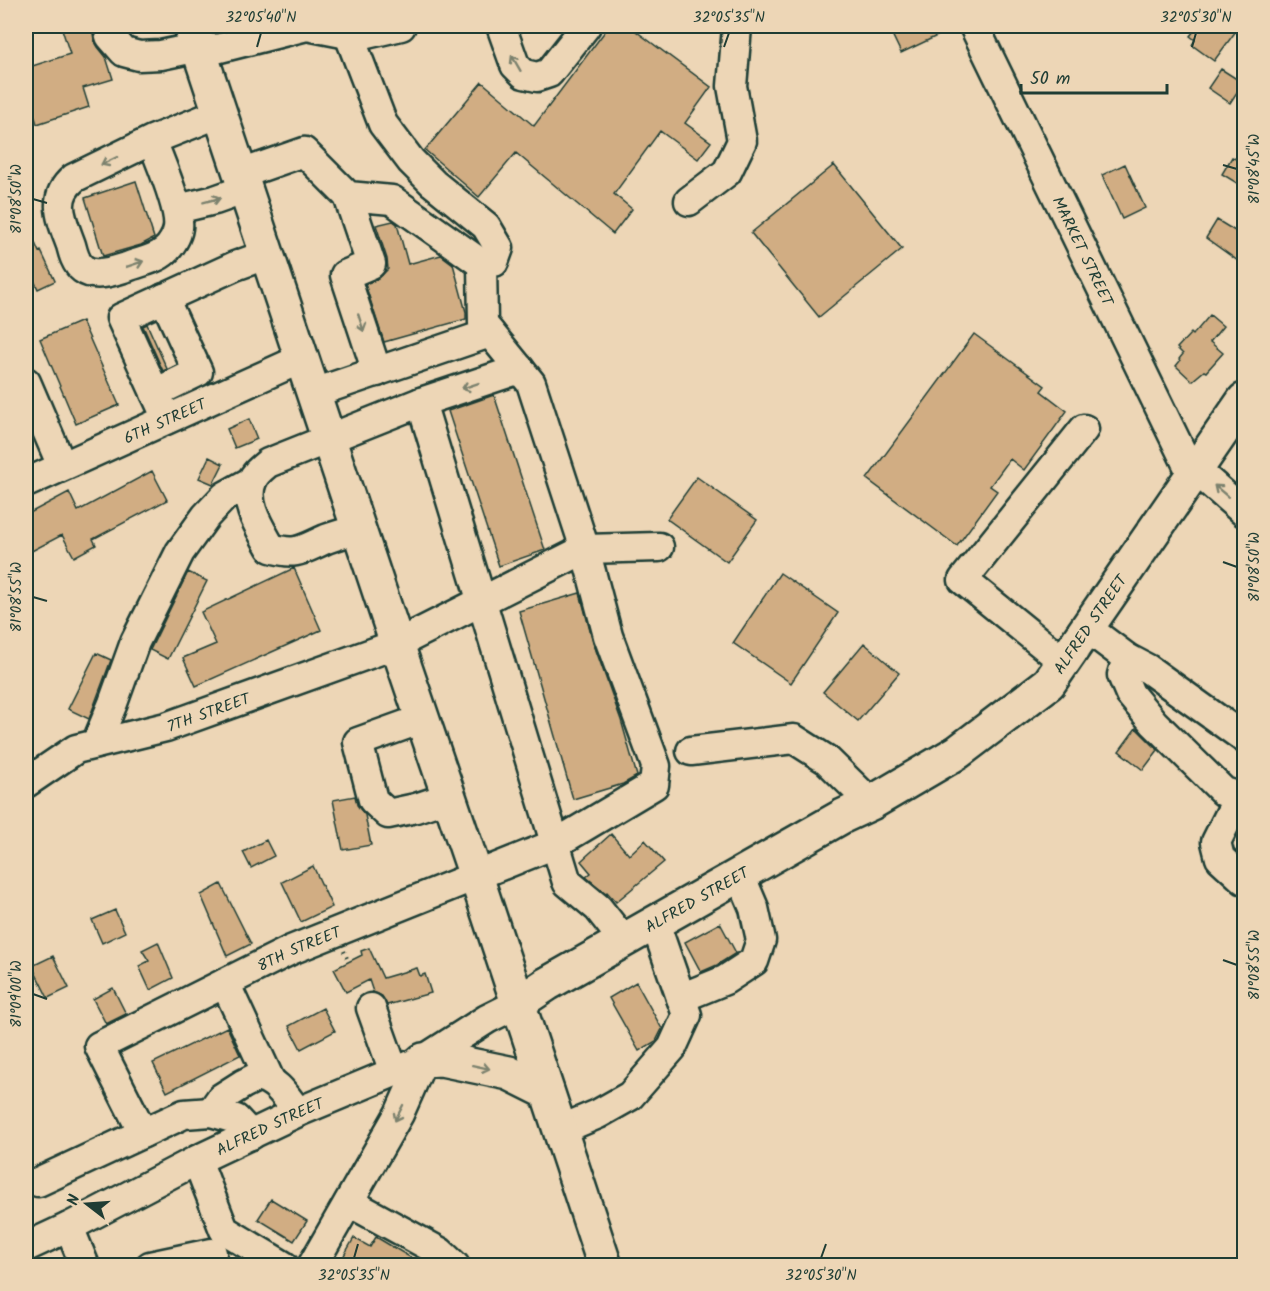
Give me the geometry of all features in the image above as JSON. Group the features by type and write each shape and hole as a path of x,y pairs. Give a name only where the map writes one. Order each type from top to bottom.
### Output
{"main road":[{"path":"195,36 605,1266"},
{"name":"ALFRED STREET","path":"518,1004 547,984 958,752 1049,683 1244,402"},
{"path":"408,1066 441,1059 509,1073 547,1092"}],"street":[{"path":"108,26 110,36 124,52 139,56 160,55 195,36 216,49 300,26 358,36 393,27"},
{"path":"501,26 515,65 524,74 537,77 549,73 586,26"},
{"path":"689,201 727,172 742,141 732,86 741,26"},
{"name":"MARKET STREET","path":"974,26 1195,474"},
{"path":"348,196 392,200 482,264 494,262 499,248 486,226 433,183 411,161 383,124 349,35"},
{"path":"152,140 177,209 178,227 174,240 157,256 115,271 101,274 82,269 76,260 60,216 59,204 66,184 152,140 220,113"},
{"path":"177,209 215,200 244,182 304,152 348,196 371,264 345,275 377,372"},
{"path":"167,419 121,318 235,266 268,254"},
{"path":"482,264 483,324 531,383 585,549 659,547"},
{"path":"155,393 198,372 164,298"},
{"path":"314,393 490,333"},
{"name":"6TH STREET","path":"26,483 303,358"},
{"path":"96,744 135,642 180,552 206,516 225,496 252,480 268,463 421,402 520,369"},
{"path":"26,382 62,466"},
{"path":"421,402 567,882 598,908 624,940"},
{"path":"1064,662 963,580 1084,429"},
{"path":"1195,474 1245,512"},
{"path":"252,480 250,499 255,520 271,548 283,552 300,551 328,538 359,529"},
{"name":"7TH STREET","path":"26,783 76,748 166,727 396,644 585,549"},
{"name":"8TH STREET","path":"143,1133 99,1046 291,950 384,920 476,876 555,844 654,785 656,766 608,636 585,549"},
{"path":"1087,628 1126,658 1148,669 1245,738"},
{"path":"1126,658 1122,675 1130,694 1154,723 1224,792 1242,797 1216,842 1220,858 1245,880"},
{"path":"422,719 358,742 373,800 388,814 449,797"},
{"path":"691,751 794,739 827,760 871,803"},
{"path":"681,998 725,980 754,961 761,940 754,908 740,875"},
{"path":"560,1130 598,1114 630,1096 672,1048 687,1015 655,923"},
{"path":"225,983 270,1080 298,1112"},
{"name":"ALFRED STREET","path":"26,1246 69,1227 197,1160 298,1112 408,1066 487,1019 518,1004"},
{"path":"312,1266 399,1114 408,1066 371,1008"},
{"path":"212,1112 221,1098 243,1084 259,1076 270,1080"},
{"path":"38,1182 184,1114 212,1112 236,1119 251,1135"},
{"path":"197,1160 214,1249"},
{"path":"349,1202 440,1252 455,1266"},
{"path":"69,1227 85,1266"},
{"path":"150,1266 214,1249 284,1266"}],"building":[{"path":"61,26 92,26 94,40 106,57 113,79 83,88 89,107 37,124 26,88 26,68 70,54"},
{"path":"609,26 629,26 711,87 685,123 711,142 698,159 660,131 614,194 632,209 613,234 516,153 479,197 425,150 482,82 534,126"},
{"path":"888,26 958,26 901,53"},
{"path":"1198,26 1228,26 1236,31 1214,61 1192,45 1195,40 1190,36"},
{"path":"1221,69 1243,83 1230,103 1208,88"},
{"path":"1232,157 1245,164 1245,188 1222,174"},
{"path":"1125,164 1145,208 1122,219 1102,175"},
{"path":"834,165 902,249 819,317 751,233"},
{"path":"136,181 154,238 141,245 103,256 85,198"},
{"path":"1217,220 1245,237 1245,266 1206,238"},
{"path":"393,221 397,224 408,264 441,255 453,264 466,319 384,342 365,284 378,279 388,269 376,225"},
{"path":"26,223 55,281 38,289 26,263"},
{"path":"1210,315 1223,326 1210,342 1223,353 1206,372 1204,371 1192,381 1176,366 1183,354 1177,348 1191,333 1193,335"},
{"path":"82,321 119,405 76,424 40,339"},
{"path":"147,324 167,369 163,371 143,326"},
{"path":"974,334 1045,386 1041,391 1067,411 1024,470 1010,459 990,486 997,491 957,546 867,479"},
{"path":"494,395 545,550 499,566 448,411"},
{"path":"249,419 257,439 235,448 227,429"},
{"path":"209,457 223,464 213,484 199,478"},
{"path":"152,471 167,500 93,539 96,545 74,557 62,535 26,554 26,515 69,492 78,511"},
{"path":"697,477 757,520 727,562 667,519"},
{"path":"294,568 321,630 196,686 183,658 216,644 201,612"},
{"path":"188,572 207,581 168,659 150,650"},
{"path":"780,573 838,613 791,683 733,643"},
{"path":"580,593 593,642 621,720 637,776 623,784 573,799 519,611"},
{"path":"864,643 899,673 858,721 823,692"},
{"path":"96,653 111,660 89,719 68,709"},
{"path":"1136,728 1158,750 1143,770 1119,751"},
{"path":"355,796 357,805 365,815 371,845 343,850 333,800"},
{"path":"611,834 629,855 645,840 664,862 616,902 607,892 586,877 591,873 581,861"},
{"path":"266,840 274,856 251,868 243,852"},
{"path":"313,866 332,907 301,922 282,882"},
{"path":"221,884 251,944 227,956 201,895"},
{"path":"115,910 125,932 102,943 92,920"},
{"path":"720,923 736,953 701,972 685,942"},
{"path":"158,942 173,978 150,990 139,966 149,961 142,950"},
{"path":"369,948 383,978 417,968 420,976 425,974 431,993 387,1005 382,996 373,992 369,980 346,992 334,969 362,955 361,951"},
{"path":"53,956 69,988 48,998 32,966"},
{"path":"636,982 662,1029 656,1041 639,1051 609,998"},
{"path":"113,988 126,1014 106,1024 93,999"},
{"path":"323,1008 335,1031 301,1049 289,1026"},
{"path":"227,1027 240,1055 167,1092 153,1063"},
{"path":"271,1199 307,1221 294,1241 258,1219"},
{"path":"376,1237 425,1266 338,1266 354,1238 370,1247"}]}
